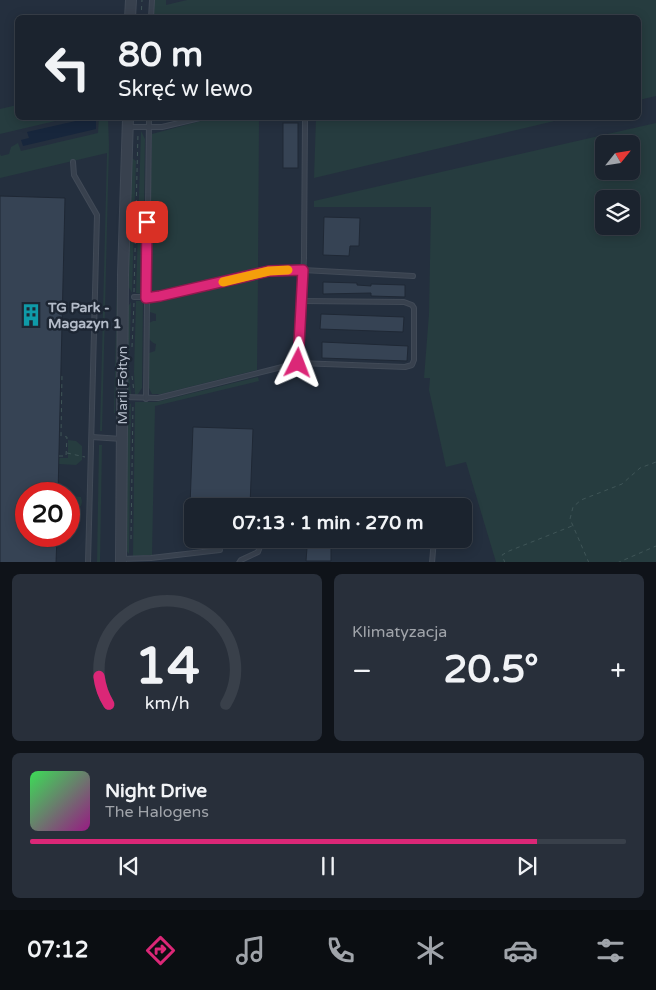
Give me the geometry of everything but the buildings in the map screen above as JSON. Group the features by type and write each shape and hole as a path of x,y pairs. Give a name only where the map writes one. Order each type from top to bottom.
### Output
{"street":[{"path":"130,15 131,0"},
{"name":"Marii Fołtyn","path":"121,561 122,397 131,124"}],"lane":[{"path":"151,15 152,0"},
{"path":"146,399 149,120"},
{"path":"131,124 148,128 162,127 192,120"},
{"path":"298,363 302,301 306,120"},
{"path":"73,162 74,175 97,213 88,562"},
{"path":"134,297 160,296 269,271 303,270 413,276"},
{"path":"122,397 158,398 298,363 405,367 412,365 414,360 414,308 412,305 404,302 302,301"},
{"path":"92,437 122,439"},
{"path":"239,562 258,552 260,548"},
{"path":"432,562 433,548"},
{"path":"121,561 220,550"}],"path":[{"path":"141,15 142,0"},
{"path":"131,124 134,297 132,352"},
{"path":"131,540 134,398 132,370"},
{"path":"59,456 66,456 67,437 61,436 62,374"},
{"path":"589,562 570,519 571,510 581,500 622,484 640,468 656,462"},
{"path":"505,562 502,555 509,551 573,526"},
{"path":"617,562 656,546"}],"green space":[{"path":"154,0 166,0 166,5 187,0 656,0 656,96 641,100 641,15 154,15"},
{"path":"15,105 15,120 60,120 0,134 0,109"},
{"path":"99,120 108,120 102,431 100,431 107,153 0,178 0,154 1,156 9,154 11,147 18,143 21,151 98,133"},
{"path":"204,120 259,120 258,270 156,294 149,294 150,234 154,231 159,231 159,222 153,222 150,219 152,134"},
{"path":"316,120 559,120 314,178"},
{"path":"656,123 656,562 496,562 466,462 446,467 429,390 430,378 424,378 429,314 431,207 314,207 314,201 595,137 595,180 640,180 640,135 603,135"},
{"path":"141,131 145,139 143,294 136,293"},
{"path":"132,158 136,161 132,293 128,286"},
{"path":"258,279 257,370 161,394 152,394 149,388 149,353 155,351 156,344 149,338 149,323 156,321 156,314 150,312 149,301 157,302"},
{"path":"117,286 118,286 114,413"},
{"path":"136,301 143,301 142,388 135,395 134,372"},
{"path":"131,302 129,374 131,395 127,391 127,308"},
{"path":"258,377 259,381 155,406 152,555 133,556 135,402 156,402"},
{"path":"131,403 129,554 126,550 126,410"},
{"path":"68,440 76,441 82,446 82,460 76,465 59,464 59,458 68,458"},
{"path":"99,445 102,445 100,562 97,562"}],"water":[{"path":"80,120 96,120 96,129 23,146 21,140 29,138 27,132"}],"slow traffic":[{"path":"223,282 269,271 288,270"}],"place":[{"name":"TG Park - Magazyn 1","path":"31,315"}],"route":[{"path":"147,222 146,298 269,271 303,270 298,363"}]}
